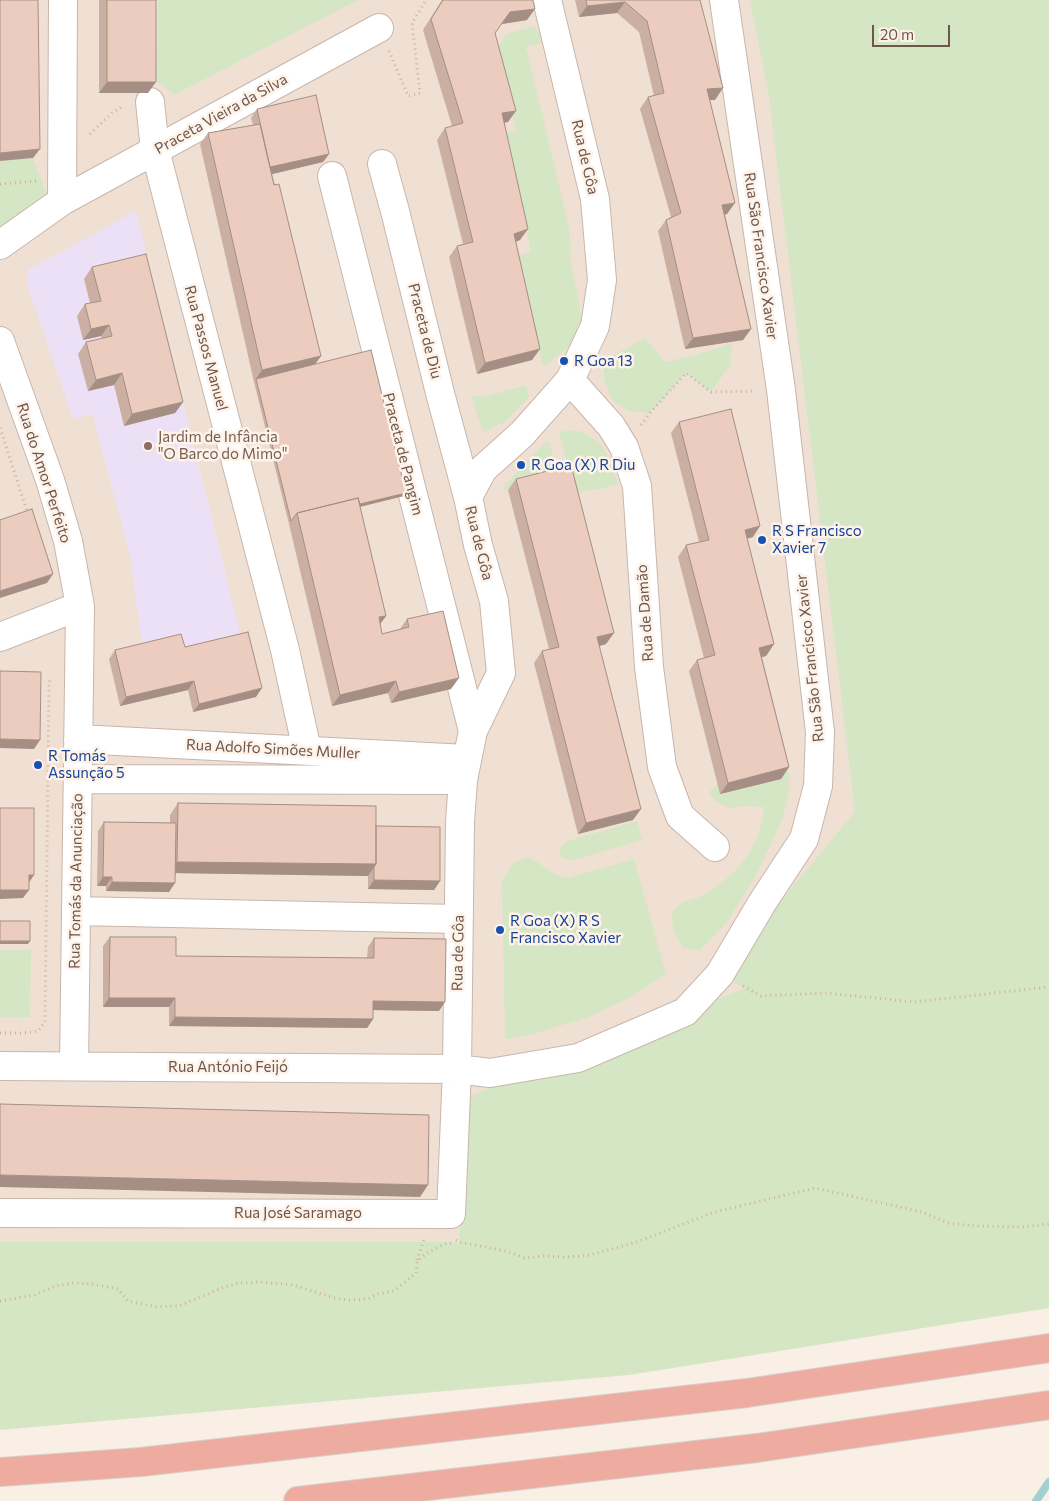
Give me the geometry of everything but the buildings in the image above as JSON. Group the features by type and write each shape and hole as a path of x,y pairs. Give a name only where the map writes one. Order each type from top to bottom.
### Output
{"highway":[{"path":"0,1472 141,1462 748,1392 1049,1348"},
{"path":"298,1501 756,1448 1049,1405"}],"street":[{"path":"0,245 62,191 63,0"},
{"name":"Rua de Gôa","path":"457,1069 460,822 465,769 473,732 501,672 494,601 478,545 468,497 483,469 522,434 570,380 595,326 602,280 595,199 547,0"},
{"name":"Rua São Francisco Xavier","path":"457,1069 490,1072 578,1058 685,1012 720,974 762,903 804,839 818,786 820,732 781,390 724,0"},
{"name":"Praceta Vieira da Silva","path":"62,191 155,150 380,28"},
{"name":"Rua Passos Manuel","path":"150,102 155,150 285,650 307,750"},
{"name":"Praceta de Diu","path":"382,164 468,497"},
{"name":"Praceta de Pangim","path":"332,176 473,732"},
{"name":"Rua do Amor Perfeito","path":"0,341 50,480 68,541 80,606"},
{"name":"Rua de Damão","path":"570,380 611,426 624,447 637,486 649,668 662,767 680,816 715,847"},
{"path":"0,637 80,606"},
{"name":"Rua Tomás da Anunciação","path":"74,1066 80,606"},
{"name":"Rua Adolfo Simões Muller","path":"78,739 307,750 465,769"},
{"name":"Rua Adolfo Simões Muller","path":"78,779 465,769"},
{"path":"76,911 458,919"},
{"name":"Rua António Feijó","path":"0,1066 457,1069"},
{"name":"Rua José Saramago","path":"0,1213 451,1214 457,1069"}],"path":[{"path":"380,28 408,96 420,93 412,23 426,0"},
{"path":"0,184 44,180 62,191"},
{"path":"624,447 650,413 686,373 711,392 781,390"},
{"path":"0,1033 38,1031 45,1022 49,685 51,677"},
{"path":"720,974 761,996 826,994 914,1002 1049,988"},
{"path":"0,1301 35,1295 55,1286 71,1283 118,1288 128,1301 157,1307 178,1306 224,1287 240,1283 260,1282 294,1285 334,1298 348,1300 368,1299 378,1294 394,1291 416,1273 417,1261 427,1253 445,1244 459,1242 506,1251 524,1258 586,1256 634,1243 715,1212 815,1188 922,1212 948,1223 975,1226 1022,1227 1049,1224"},
{"path":"435,1214 441,1230 459,1242"}],"shaded area":[{"path":"0,0 891,0 906,1281 0,1381"},
{"name":"Jardim de Infância \"O Barco do Mimo\"","path":"136,211 242,641 178,656 143,650 130,556 93,414 73,419 27,284 28,270"}],"green space":[{"path":"158,0 358,0 174,95 156,81"},
{"path":"750,0 1049,0 1049,1308 629,1375 0,1430 0,1242 459,1242 467,1097 745,988 720,974 855,812 769,97"},
{"path":"534,26 545,42 526,47 568,223 570,255 585,335 543,367 518,256 531,252 505,133 516,130 496,50 506,34"},
{"path":"33,158 46,194 0,230 0,161"},
{"path":"645,338 665,362 699,354 732,343 730,365 711,392 686,373 650,413 628,411 611,399 604,378 604,361"},
{"path":"526,385 529,397 506,421 483,433 471,395 484,397"},
{"path":"572,430 583,432 600,443 607,454 618,485 575,493 559,432"},
{"path":"545,442 549,442 559,477 503,490 505,485"},
{"path":"770,768 789,772 790,786 783,818 756,876 727,922 699,951 683,948 674,931 671,913 683,902 712,890 739,867 757,837 762,821 764,807 745,806 729,808 714,800 709,792 717,784"},
{"path":"637,821 642,840 577,859 569,860 559,856 561,847 567,841"},
{"path":"529,857 557,875 568,878 634,859 666,974 631,997 591,1016 531,1035 505,1039 502,881 514,862"},
{"path":"0,950 31,950 30,1017 0,1017"}],"waterway":[{"path":"1036,1501 1049,1482"}],"place":[{"name":"R Goa 13","path":"564,361"},
{"name":"Jardim de Infância \"O Barco do Mimo\"","path":"148,446"},
{"name":"R Goa (X) R Diu","path":"521,465"},
{"name":"R S Francisco Xavier 7","path":"762,540"},
{"name":"R Tomás Assunção 5","path":"38,765"},
{"name":"R Goa (X) R S Francisco Xavier","path":"500,930"}]}
